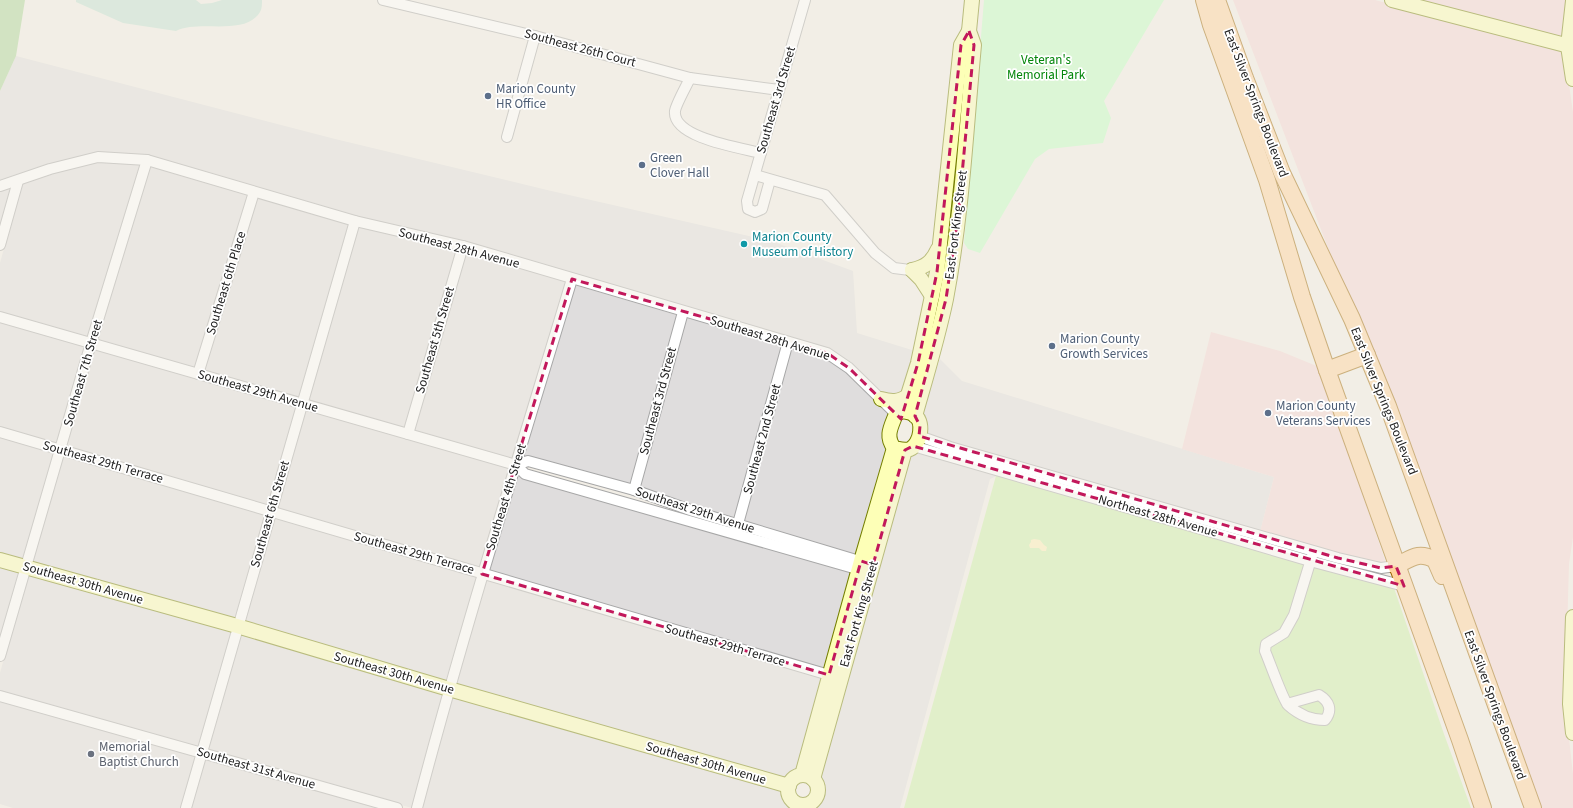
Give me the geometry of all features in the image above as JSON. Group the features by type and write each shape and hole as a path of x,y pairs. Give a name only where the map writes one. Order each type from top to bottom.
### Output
{"main road":[{"name":"East Silver Springs Boulevard","path":"1204,0 1211,25 1267,180 1302,297 1327,370 1483,808"},
{"name":"East Silver Springs Boulevard","path":"1217,0 1245,78 1282,173 1336,284 1367,355 1417,485 1533,808"},
{"path":"1327,370 1367,355"},
{"path":"1396,566 1420,555 1428,556 1436,560 1469,649 1480,663"},
{"path":"1471,772 1484,782 1493,808"}],"street":[{"name":"Southeast 26th Court","path":"383,0 401,2 535,36 690,78 779,90"},
{"name":"Southeast 3rd Street","path":"770,180 762,209 755,212 748,210 747,201 805,0"},
{"name":"East Fort King Street","path":"905,414 941,323 943,273 941,244 961,45 969,31 972,0"},
{"path":"1392,0 1571,47"},
{"path":"1573,1 1571,47 1573,79"},
{"name":"East Fort King Street","path":"905,414 908,396 918,363 932,296 943,273 958,218 974,45 969,31"},
{"path":"507,137 535,36"},
{"path":"690,78 675,111 677,121 687,130 702,138 761,153"},
{"name":"Southeast 28th Avenue","path":"0,186 50,169 98,157 147,160 355,221 463,246 683,312 828,353 849,368 881,399 905,414"},
{"name":"Southeast 7th Street","path":"0,656 91,343 147,160"},
{"path":"755,176 825,195 875,253 894,268 943,273"},
{"path":"0,245 18,181"},
{"name":"Southeast 6th Place","path":"198,374 254,192"},
{"name":"Southeast 6th Street","path":"186,808 237,626 355,221"},
{"path":"912,270 923,268 930,262 941,244"},
{"name":"Southeast 5th Street","path":"408,434 463,246"},
{"path":"912,270 921,279 932,296"},
{"name":"Southeast 4th Street","path":"417,808 482,574 572,279"},
{"name":"Southeast 3rd Street","path":"634,490 683,312"},
{"name":"Southeast 29th Avenue","path":"0,317 516,465 525,474 735,535 866,567"},
{"name":"Southeast 2nd Street","path":"735,535 788,342"},
{"path":"881,399 891,402 900,401 908,396"},
{"path":"905,414 918,419 920,426 908,445 889,441 889,431 905,414"},
{"name":"Southeast 29th Terrace","path":"0,432 829,675"},
{"name":"East Fort King Street","path":"808,777 829,675 908,445"},
{"name":"Northeast 28th Avenue","path":"908,445 950,447 1313,551 1381,568 1396,566"},
{"name":"Northeast 28th Avenue","path":"908,445 1215,533 1310,562 1404,586"},
{"name":"Southeast 29th Avenue","path":"516,465 528,461 634,490 693,511 738,524 866,567"},
{"path":"1287,704 1265,651 1266,644 1284,633 1294,615 1313,551"},
{"name":"Southeast 30th Avenue","path":"0,560 237,626 449,689 789,786"},
{"name":"East Fort King Street","path":"808,777 866,567"},
{"path":"1573,617 1570,704 1573,733"},
{"name":"Southeast 31st Avenue","path":"0,696 397,808"},
{"path":"789,786 796,777 808,777"},
{"name":"East Fort King Street","path":"789,786 790,798 800,806 811,803 818,794 816,782 808,777"}],"highlighted area":[{"path":"969,31 974,45 958,218 946,299 915,416 920,426 919,436 1338,558 1381,568 1396,566 1404,586 913,446 905,450 873,565 861,561 829,675 482,574 572,279 827,353 849,368 901,419 918,363 937,272 961,45"}],"shaded area":[{"path":"1233,0 1375,0 1564,50 1573,112 1573,537 1569,564 1565,703 1573,774 1573,808 1538,808 1348,300"},
{"path":"1408,0 1568,0 1564,41"},
{"path":"16,56 335,139 547,190 771,241 853,271 857,333 915,351 903,394 883,396 852,365 144,154 96,153 15,176 0,182 0,91"},
{"path":"99,162 140,164 88,337 0,313 0,263 22,184 51,173"},
{"path":"150,165 248,194 195,369 97,340"},
{"path":"11,188 0,227 0,191"},
{"path":"257,197 349,224 298,398 204,372"},
{"path":"359,226 457,249 404,428 308,400"},
{"path":"466,252 566,282 513,460 413,431"},
{"path":"575,285 677,315 630,485 523,458"},
{"path":"687,317 782,345 735,519 639,488"},
{"path":"0,321 85,345 57,445 0,428"},
{"path":"1211,332 1280,351 1319,367 1386,563 1339,554 1260,532 1274,477 1182,449"},
{"path":"792,347 825,357 846,371 891,415 888,448 857,556 744,522"},
{"path":"95,348 296,406 268,506 66,447"},
{"path":"940,359 962,381 1274,477 1260,532 951,443 924,433 922,416 927,394"},
{"path":"305,408 510,468 479,568 277,508"},
{"path":"0,436 54,453 22,562 0,555"},
{"path":"915,451 999,475 990,479 900,808 810,808 815,806 822,796 820,780 909,453"},
{"path":"63,455 265,514 234,621 31,564"},
{"path":"519,474 524,478 853,572 825,670 488,571"},
{"path":"275,517 477,576 445,683 243,624"},
{"path":"0,564 19,570 0,638"},
{"path":"28,572 232,629 198,748 0,692 0,673"},
{"path":"486,579 823,678 798,772 792,774 786,781 455,686"},
{"path":"241,632 443,692 412,808 207,750"},
{"path":"452,694 784,789 786,798 790,803 788,808 422,808"},
{"path":"0,701 195,756 181,808 13,808 0,804"},
{"path":"205,758 381,808 191,808"}],"green space":[{"path":"0,0 25,0 16,56 0,91"},
{"path":"76,0 196,0 201,4 222,0 262,0 262,8 253,20 244,24 233,26 197,26 176,31 123,23 76,2"},
{"name":"Veteran's Memorial Park","path":"984,0 1164,0 1104,101 1111,118 1103,143 1049,149 1035,159 980,253 968,249 964,243"},
{"path":"997,472 1394,588 1471,808 904,808"}],"sand":[{"path":"1031,540 1040,540 1047,547 1046,551 1042,551 1039,548 1030,548 1029,545"}],"place":[{"name":"Marion County HR Office","path":"488,96"},
{"name":"Green Clover Hall","path":"642,165"},
{"name":"Marion County Museum of History","path":"744,244"},
{"name":"Marion County Growth Services","path":"1052,346"},
{"name":"Marion County Veterans Services","path":"1268,413"},
{"name":"Memorial Baptist Church","path":"91,754"}]}
